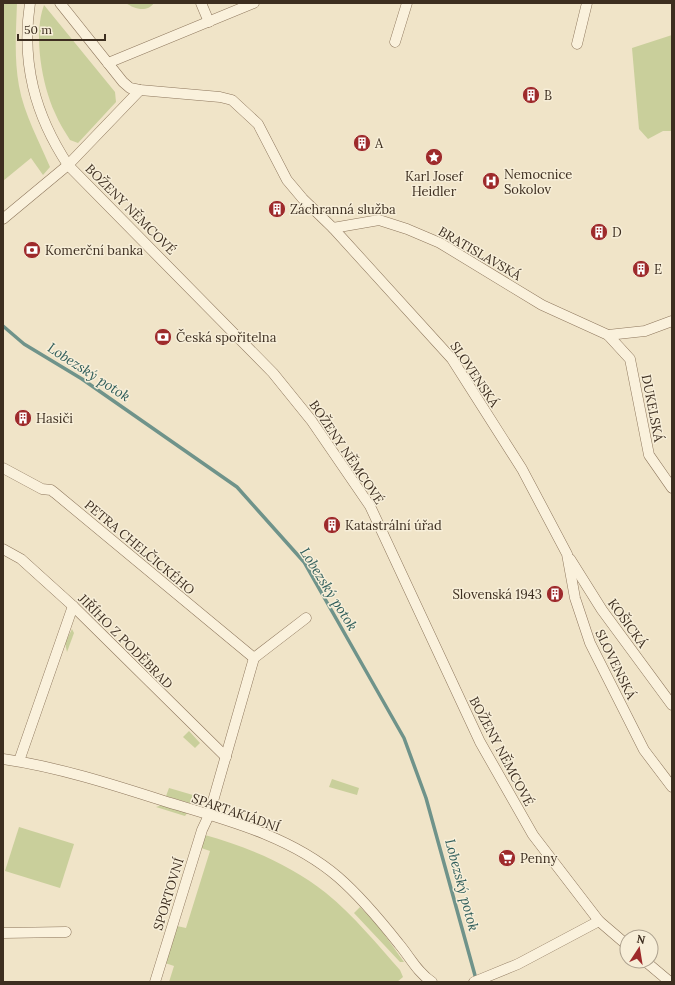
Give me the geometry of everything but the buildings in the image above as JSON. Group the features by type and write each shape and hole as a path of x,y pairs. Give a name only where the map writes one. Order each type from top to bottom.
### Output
{"street":[{"name":"BOŽENY NĚMCOVÉ","path":"30,3 28,18 29,61 32,86 40,111 53,141 68,165 273,372 311,420 370,506 480,742 529,828 599,922 619,938"},
{"path":"60,3 123,82 130,88 140,90"},
{"path":"202,3 209,22"},
{"path":"108,63 254,3"},
{"path":"395,42 407,3"},
{"path":"577,44 587,3"},
{"path":"3,219 68,165 140,90"},
{"name":"SLOVENSKÁ","path":"140,90 220,97 232,100 258,124 287,180 303,199 333,228 452,359 522,469 567,554 575,598 590,643 644,750 663,778 672,787"},
{"name":"BRATISLAVSKÁ","path":"333,228 379,220 407,229 440,243 542,305 608,335"},
{"path":"608,335 645,330 672,321"},
{"name":"DUKELSKÁ","path":"608,335 630,360 649,455 672,488"},
{"name":"PETRA CHELČICKÉHO","path":"3,468 42,489 51,490 55,493 254,658"},
{"name":"JIŘÍHO Z PODĚBRAD","path":"3,549 21,559 73,606 226,757"},
{"name":"KOŠICKÁ","path":"567,554 602,610 672,705"},
{"path":"19,761 73,606"},
{"path":"254,658 306,618"},
{"name":"SPORTOVNÍ","path":"154,982 202,830 209,815 254,658"},
{"name":"SPARTAKIÁDNÍ","path":"3,759 19,761 95,780 245,826 280,841 337,876 357,894 424,980"},
{"path":"474,982 490,977 518,964 599,922"},
{"path":"3,933 66,932"},
{"path":"655,969 670,982"}],"green space":[{"path":"3,3 17,3 16,55 17,76 21,96 28,117 50,167 43,175 31,158 3,181"},
{"path":"126,3 154,3 148,8 140,9"},
{"path":"44,5 115,92 116,102 78,143 70,140 62,127 50,102 46,88 40,59 39,45 39,30"},
{"path":"672,35 672,131 663,131 648,139 639,129 632,48"},
{"path":"72,629 74,633 67,652 65,643"},
{"path":"189,731 200,743 195,748 183,737"},
{"path":"332,779 359,788 357,795 329,787"},
{"path":"169,788 193,795 190,803 166,796"},
{"path":"162,805 187,813 185,816 156,807"},
{"path":"19,827 74,844 60,888 5,871"},
{"path":"205,835 253,851 284,866 313,883 356,921 400,970 403,977 397,982 169,982 174,966 165,963 177,926 186,928 210,851 201,848"},
{"path":"360,907 379,927 404,962 400,962 354,913"}],"waterway":[{"name":"Lobezský potok","path":"3,326 24,344 82,379 237,487 304,562 404,738 426,798 476,979"}],"place":[{"name":"B","path":"531,95"},
{"name":"A","path":"362,143"},
{"name":"Karl Josef Heidler","path":"434,157"},
{"name":"Nemocnice Sokolov","path":"491,181"},
{"name":"Záchranná služba","path":"277,209"},
{"name":"D","path":"599,232"},
{"name":"Komerční banka","path":"32,250"},
{"name":"E","path":"641,269"},
{"name":"Česká spořitelna","path":"163,337"},
{"name":"Hasiči","path":"23,418"},
{"name":"Katastrální úřad","path":"332,525"},
{"name":"Slovenská 1943","path":"555,594"},
{"name":"Penny","path":"507,858"}]}
